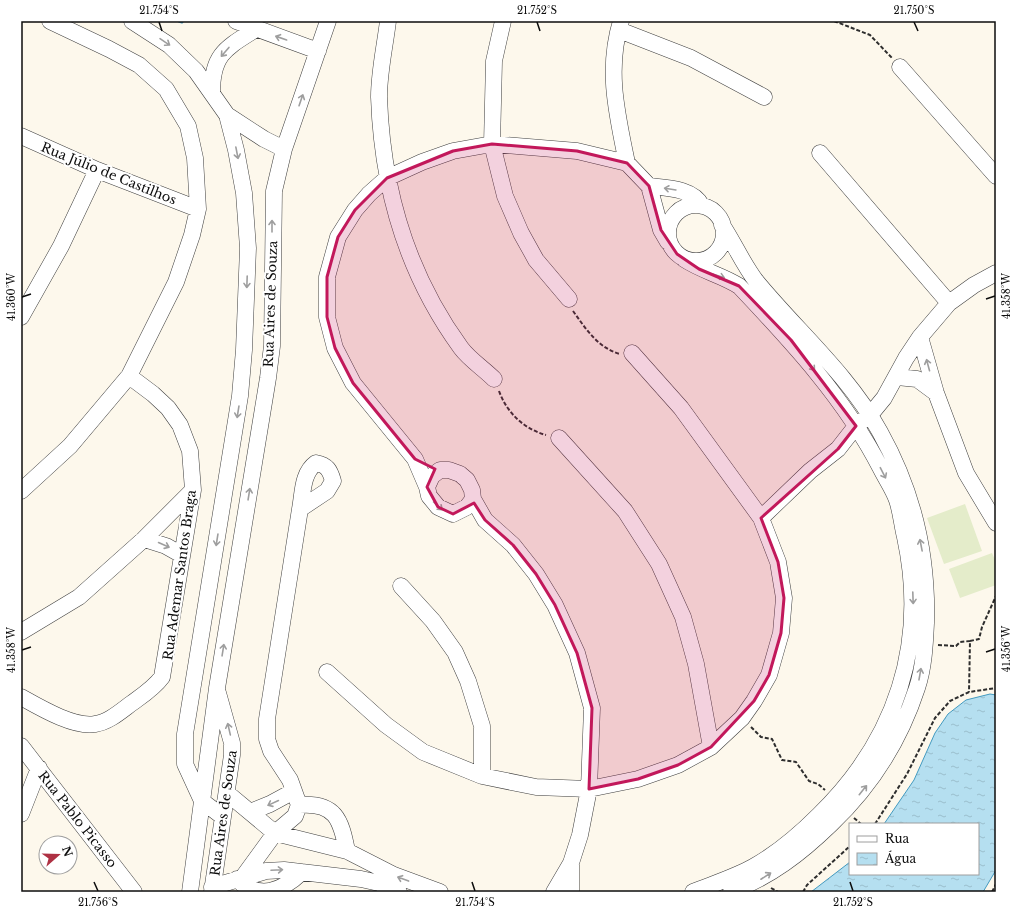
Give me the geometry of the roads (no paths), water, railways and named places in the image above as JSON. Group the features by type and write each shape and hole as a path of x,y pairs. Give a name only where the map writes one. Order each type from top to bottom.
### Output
{"street":[{"path":"21,491 70,446 129,376 176,282 192,235 198,209 195,158 188,126 166,89 139,65 50,21"},
{"path":"132,21 169,45 196,71 227,115 236,150 244,193 248,248 244,350 240,396 184,734 185,764 202,801 223,817"},
{"path":"236,21 318,51"},
{"name":"Rua Aires de Souza","path":"190,892 217,688 272,346 274,191 284,149 328,21"},
{"path":"388,21 379,96 387,178 404,243 429,297 462,349 494,378"},
{"path":"503,21 494,61 492,144 505,196 521,234 536,260 569,298"},
{"path":"693,892 753,867 797,837 836,800 860,769 880,739 896,702 911,638 913,600 908,552 899,508 897,500 868,443 839,400 791,340 739,286 729,279 698,269 677,254 660,230 649,186 627,163 616,108 612,75 620,25 691,58 764,97"},
{"path":"212,93 212,75 216,63 226,48 256,29"},
{"path":"900,67 996,176"},
{"path":"227,115 264,139 284,149"},
{"name":"Rua Júlio de Castilhos","path":"21,136 97,170 198,209"},
{"path":"473,499 467,507 460,512 453,514 438,507 429,496 415,459 353,383 334,348 327,317 327,277 338,237 355,210 369,194 387,178 422,162 453,151 492,144 577,151 627,163"},
{"path":"820,152 949,303"},
{"path":"21,317 61,246 97,170"},
{"path":"649,186 673,189 692,194 699,199 702,206"},
{"path":"671,247 668,238 668,229 671,220 677,213 684,208 693,205 702,206 715,213 756,280 809,339 866,410 881,433 902,478 914,512 924,560 927,596 925,644 918,686 901,729 878,770 849,808 815,840 780,867 757,881 731,892"},
{"path":"684,259 702,261 711,257 718,251 724,234 722,225"},
{"path":"838,449 868,443 881,433 891,387 906,358 920,337 949,303 974,285 996,273"},
{"path":"920,337 936,393 966,473 996,523"},
{"path":"327,672 386,725 423,752 482,776 536,787 590,788 638,779 678,766 710,747 742,718 769,675 781,633 784,598 778,562 762,518 681,408 632,353"},
{"name":"Rua Ademar Santos Braga","path":"21,697 70,721 85,725 96,724 116,715 157,684 162,677 193,490 190,451 180,425 168,408 158,398 129,376"},
{"path":"762,518 810,471 838,449 856,426 866,410 891,387 917,379 936,393"},
{"path":"559,438 625,511 659,564 683,617 696,664 710,747"},
{"path":"415,459 427,467 440,470 449,470 460,474 467,480 472,490 473,499 485,520 513,545 536,574 556,606 576,653 592,708 590,788 580,835 571,863 554,892"},
{"path":"427,488 432,476 440,470"},
{"path":"21,632 79,598 144,539 193,490"},
{"path":"212,890 240,878 275,833 295,816 296,798 290,780 271,751 267,739 267,719 300,508"},
{"path":"460,512 485,520"},
{"path":"144,539 166,546 182,555"},
{"path":"401,586 433,621 455,652 468,682 482,726 482,776"},
{"name":"Rua Aires de Souza","path":"212,890 232,756 232,743 217,688"},
{"name":"Rua Pablo Picasso","path":"21,746 134,892"},
{"path":"21,814 39,768"},
{"path":"227,793 275,833 347,851 394,875 440,892"},
{"path":"250,812 270,804 296,798 324,806 332,812 340,822 347,851"},
{"path":"571,863 571,892"},
{"path":"240,878 245,887 255,891 266,892 289,884 302,872 379,883 399,892"}],"water":[{"path":"990,694 996,695 996,870 983,892 811,892 849,863 849,875 979,875 979,823 885,823 914,780 935,733 948,714 966,700"}]}
